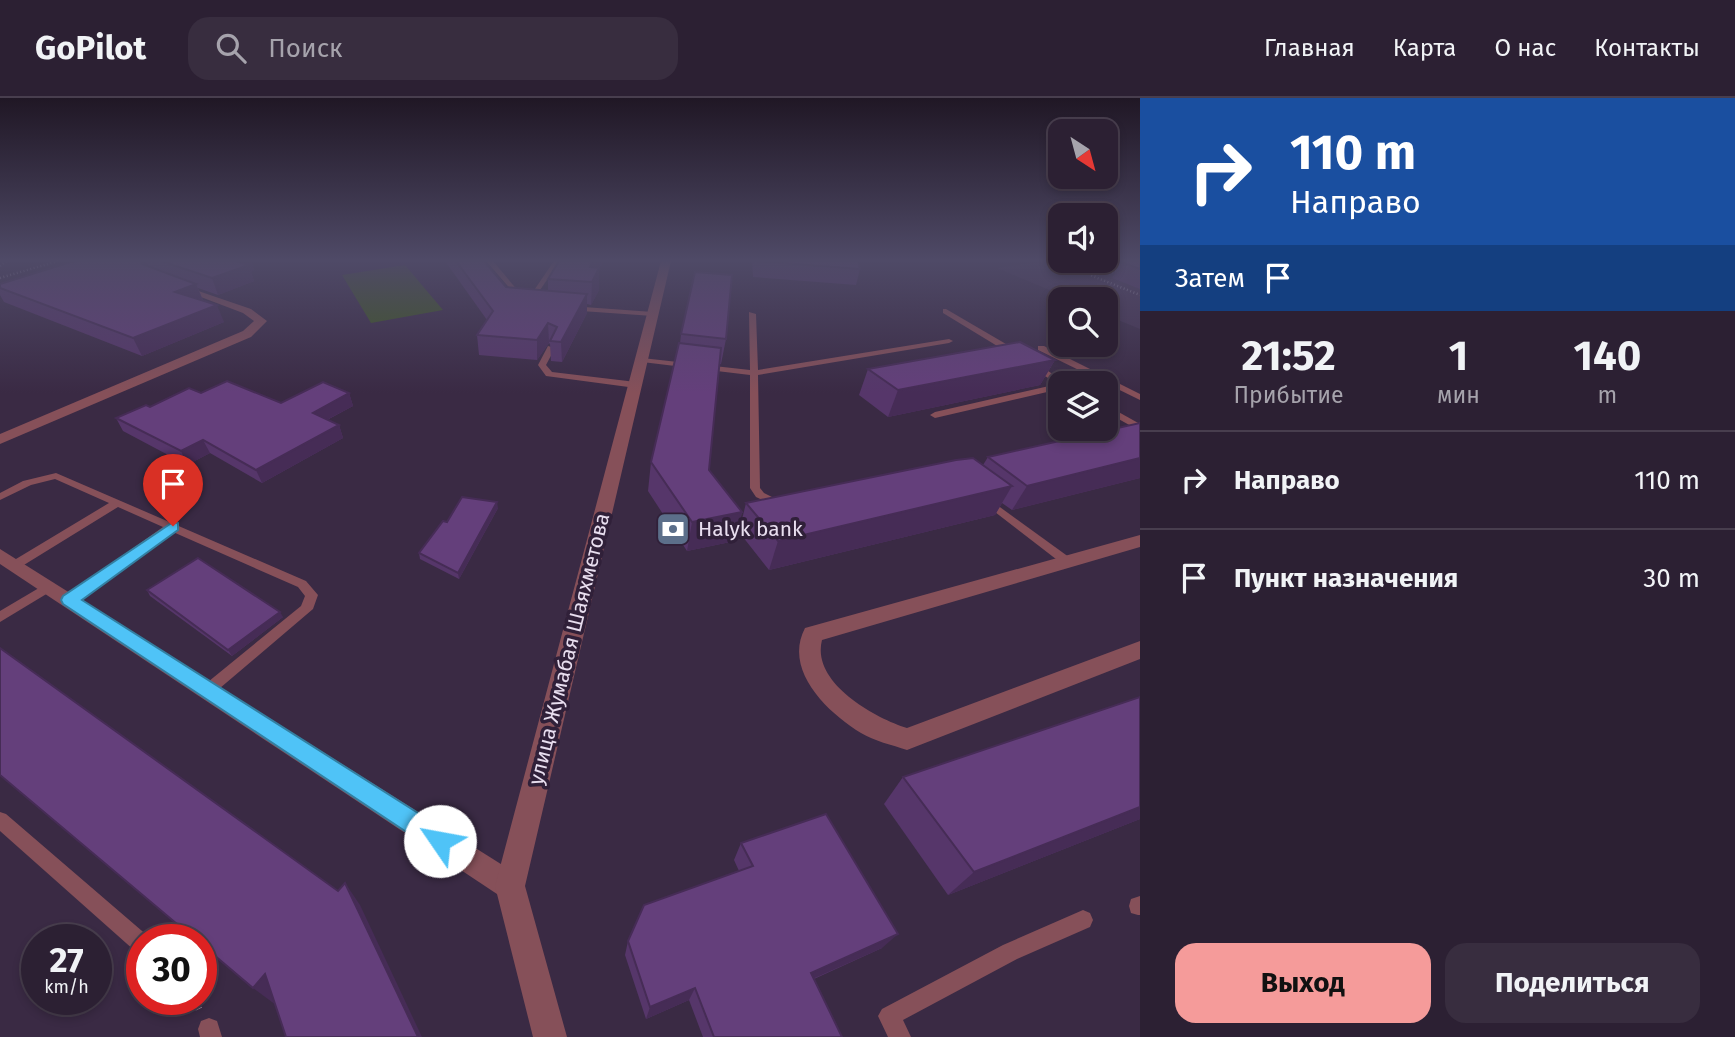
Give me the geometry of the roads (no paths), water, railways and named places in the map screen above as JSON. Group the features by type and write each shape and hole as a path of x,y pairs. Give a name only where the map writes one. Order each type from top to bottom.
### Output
{"street":[{"path":"0,439 247,334 261,321 247,311 231,305"},
{"name":"улица Жумабая Шаяхметова","path":"550,1037 510,886 655,305"},
{"path":"1140,541 813,634 808,652 814,674 838,700 870,726 907,738 1140,650"},
{"path":"7,560 510,886"}],"lane":[{"path":"533,305 541,306"},
{"path":"555,307 653,314"},
{"path":"946,311 1048,376"},
{"path":"752,313 754,488 769,501 780,505 793,503"},
{"path":"642,360 754,373 949,341"},
{"path":"551,348 542,365 549,374 636,385"},
{"path":"1041,348 1140,397"},
{"path":"935,415 1048,387"},
{"path":"1118,415 1140,428"},
{"path":"1125,419 1140,415"},
{"path":"0,497 43,478 56,476 288,576 312,595 306,609 208,690"},
{"path":"971,488 1069,563"},
{"path":"7,560 117,503"},
{"path":"69,600 173,526"},
{"path":"0,617 49,587"},
{"path":"0,820 126,930"},
{"path":"900,1037 889,1016 1010,951 1083,920"}],"place":[{"name":"Halyk bank","path":"673,529"}]}
